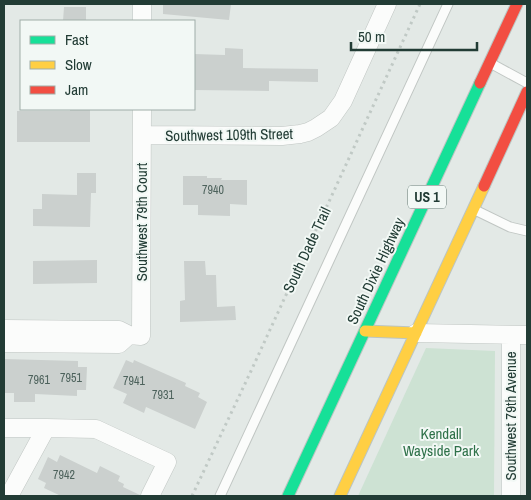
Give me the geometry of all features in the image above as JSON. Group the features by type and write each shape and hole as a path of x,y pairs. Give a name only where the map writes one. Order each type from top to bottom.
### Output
{"highway":[{"name":"South Dixie Highway","path":"288,496 517,4"},
{"path":"340,496 527,92"},
{"path":"365,331 416,333"}],"street":[{"path":"142,4 142,20"},
{"name":"Southwest 109th Street","path":"142,135 282,136 300,134 316,128 331,118 343,101 387,4"},
{"name":"Southwest 79th Court","path":"135,336 142,110"},
{"path":"4,329 120,330 135,336"},
{"path":"416,333 519,335"},
{"name":"Southwest 79th Avenue","path":"511,496 519,335"},
{"path":"4,343 119,344 135,336"},
{"path":"4,428 96,429 168,462 150,496"},
{"path":"4,496 9,496 46,428"}],"lane":[{"path":"220,496 448,4"},
{"path":"490,63 527,83"},
{"path":"473,209 510,228 527,231"}],"path":[{"name":"South Dade Trail","path":"192,496 260,353 420,4"}],"green space":[{"name":"Kendall Wayside Park","path":"426,348 495,351 494,496 358,496"}],"building":[{"path":"163,4 231,4 229,20 163,14"},
{"path":"64,7 86,7 86,20 63,20"},
{"path":"225,48 243,49 243,68 318,69 318,82 269,81 269,91 195,90 195,54 225,55"},
{"path":"90,110 90,142 17,142 17,111"},
{"path":"77,173 96,173 96,193 91,193 90,227 33,226 33,209 42,209 42,194 77,195"},
{"path":"183,176 207,176 207,178 222,178 221,180 247,180 247,205 230,204 230,216 198,215 198,205 183,205"},
{"path":"97,260 97,283 33,284 33,261"},
{"path":"184,261 205,261 206,275 216,275 217,307 235,306 236,320 180,322 180,301 185,300"},
{"path":"4,359 78,361 78,367 87,367 86,390 77,390 77,396 35,394 35,402 14,402 14,393 4,393"},
{"path":"126,360 133,363 134,360 186,383 185,386 200,393 198,397 207,402 195,429 146,407 144,413 123,403 127,394 113,388"},
{"path":"60,455 97,473 100,466 120,476 118,481 124,484 123,487 140,495 61,496 44,488 46,483 38,479 48,457 57,462"}],"traffic: fast":[{"path":"288,496 480,83"}],"traffic: slow":[{"path":"340,496 484,186"},
{"path":"365,331 416,333"}],"traffic: jam":[{"path":"480,83 517,4"},
{"path":"484,186 527,92"}]}
